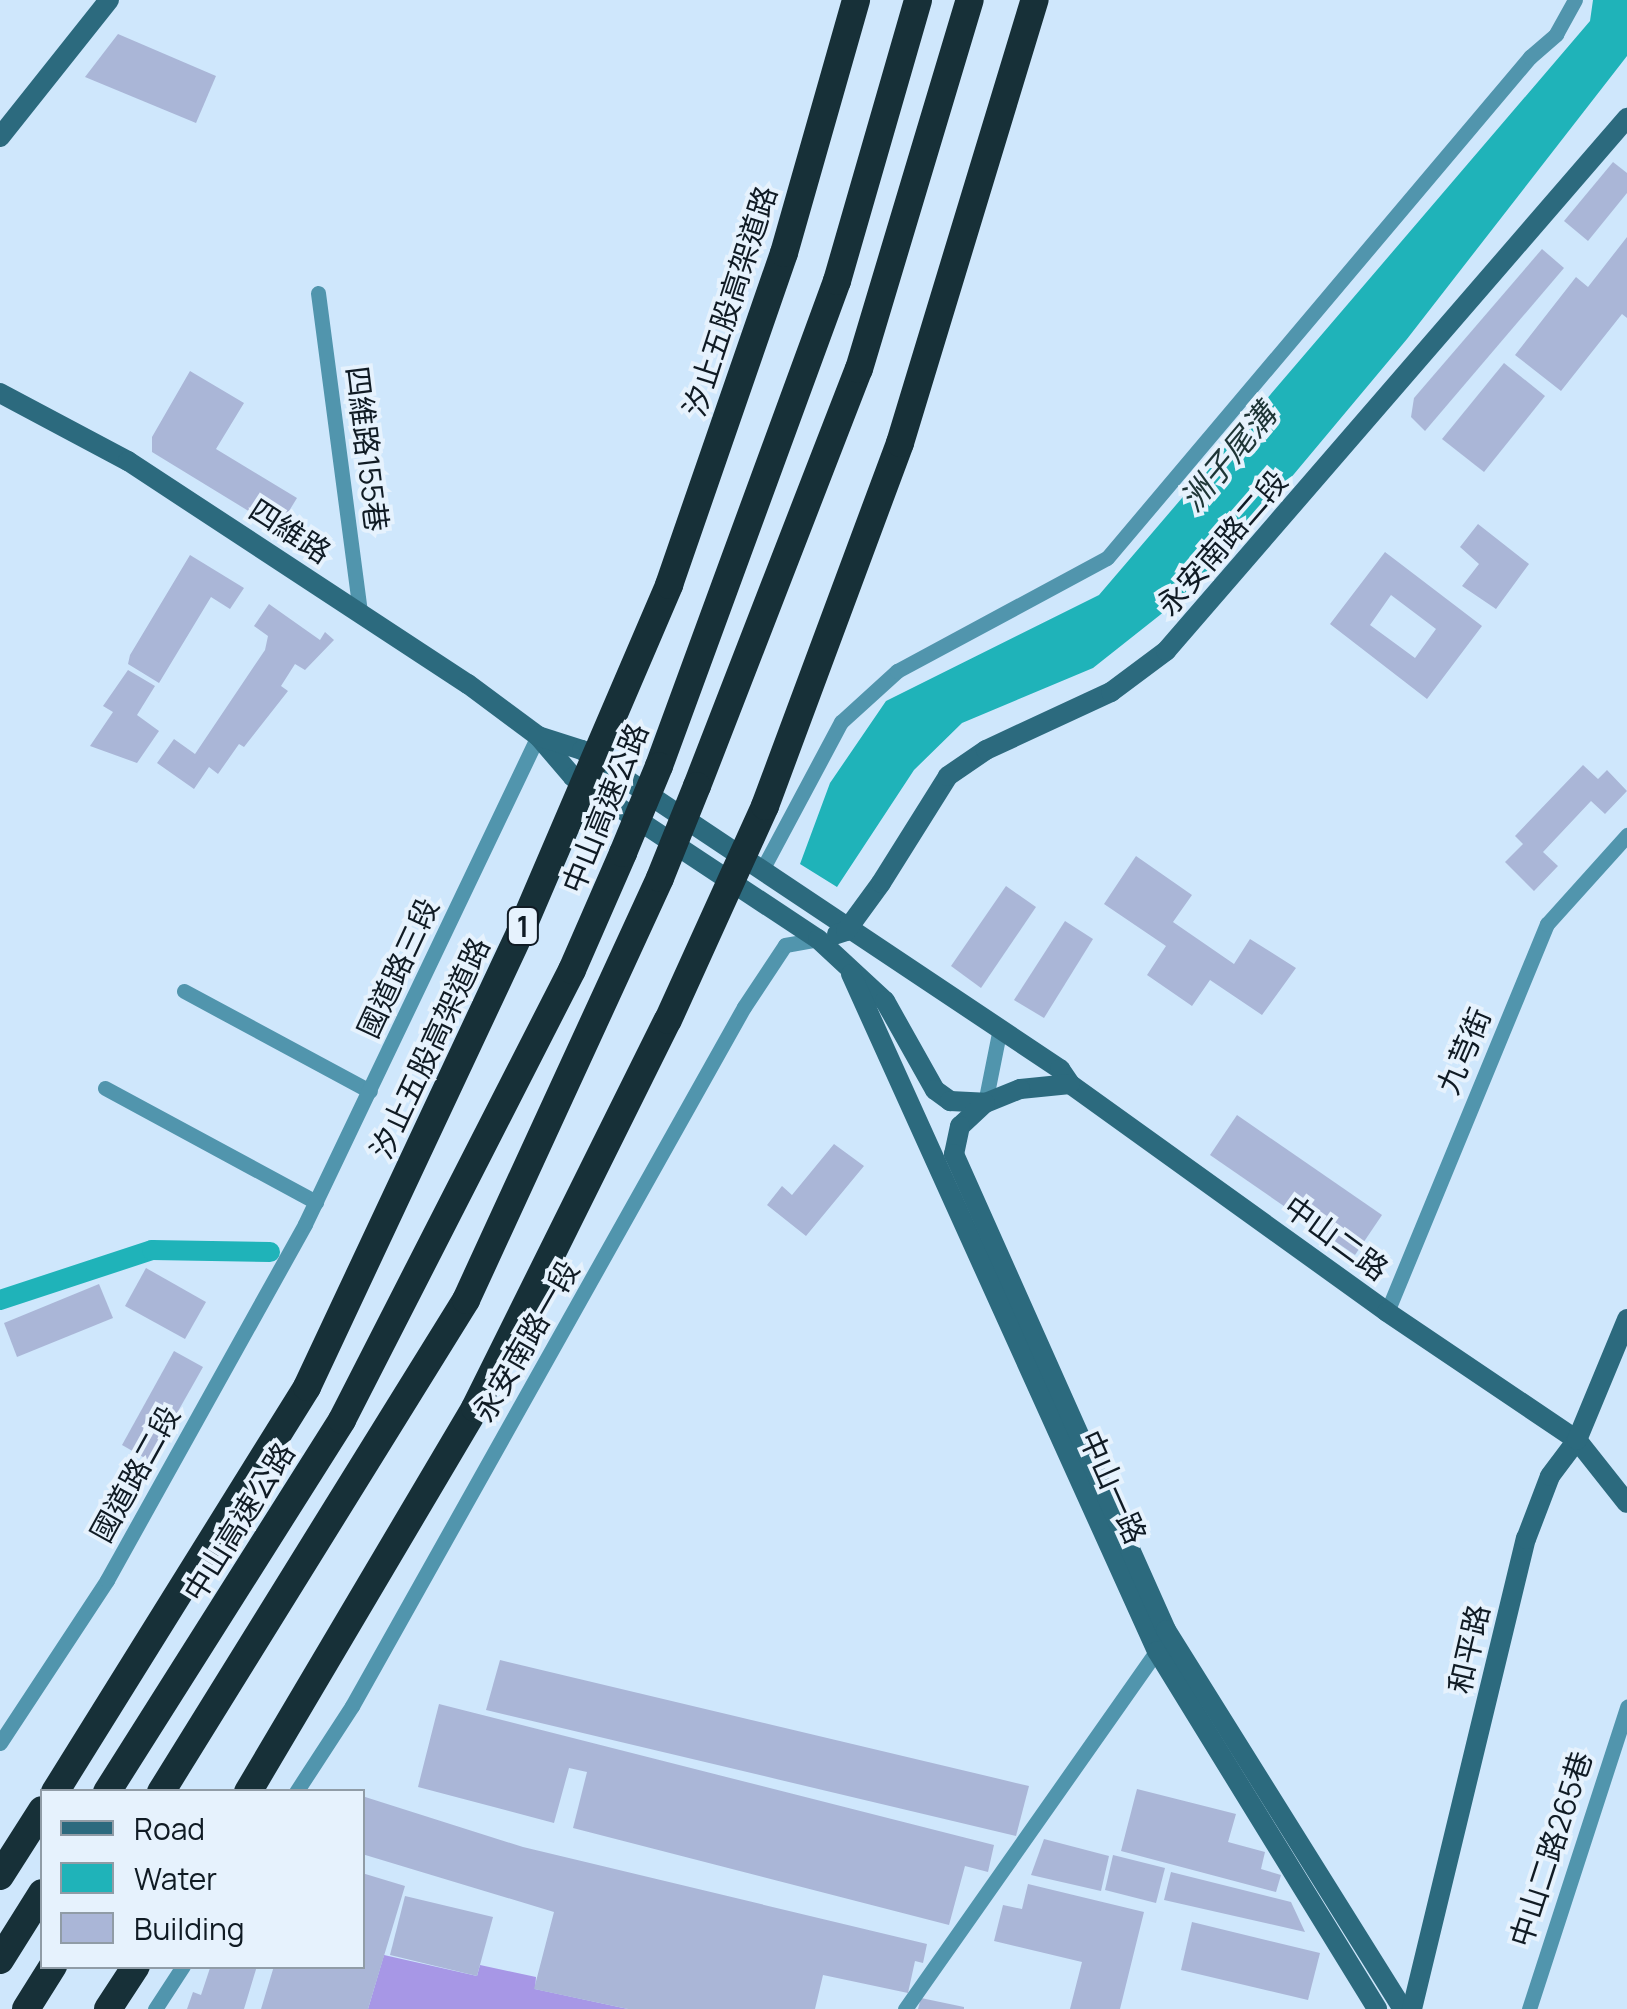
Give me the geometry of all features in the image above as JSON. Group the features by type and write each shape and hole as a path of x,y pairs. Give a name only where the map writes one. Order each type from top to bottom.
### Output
{"highway":[{"name":"汐止五股高架道路","path":"56,1789 307,1387 520,933 669,585 784,253 856,0"},
{"name":"中山高速公路","path":"109,1789 342,1420 572,970 659,766 837,281 918,0"},
{"path":"164,1789 466,1300 660,878 859,370 970,0"},
{"path":"250,1789 475,1408 668,1020 765,806 906,425 1035,0"},
{"path":"0,1876 40,1813"},
{"path":"0,1960 40,1896"},
{"path":"26,2009 51,1969"},
{"path":"108,2009 134,1969"}],"street":[{"path":"0,137 108,0"},
{"path":"764,868 841,722 897,672 1107,558 1530,57 1556,34 1575,0"},
{"name":"永安南路二段","path":"846,932 948,776 986,750 1111,692 1166,650 1627,118"},
{"name":"四維路155巷","path":"318,294 360,612"},
{"name":"四維路","path":"0,393 128,461 360,612 538,736 573,776 818,939"},
{"name":"四維路","path":"538,736 582,750 764,868 846,932"},
{"name":"國道路三段","path":"305,1224 538,736"},
{"name":"九芎街","path":"1387,1312 1547,924 1627,835"},
{"path":"818,939 846,932"},
{"name":"中山二路","path":"846,932 1060,1069 1070,1084 1387,1312 1577,1440 1627,1503"},
{"name":"中山一路","path":"818,939 886,1002 935,1090 950,1101 985,1103"},
{"name":"永安南路一段","path":"298,1789 352,1706 744,1006 786,945 818,939"},
{"name":"中山一路","path":"846,964 1157,1651 1377,2009"},
{"path":"184,991 370,1091"},
{"path":"985,1103 999,1032"},
{"path":"985,1103 1020,1088 1070,1084"},
{"path":"105,1088 316,1202"},
{"name":"中山一路","path":"985,1103 960,1126 954,1154 1166,1630 1403,2009"},
{"name":"國道路二段","path":"0,1743 107,1580 305,1224"},
{"name":"和平路","path":"1412,2009 1526,1539 1550,1476 1577,1440 1627,1319"},
{"path":"905,2009 1157,1651"},
{"name":"中山二路265巷","path":"1528,2009 1627,1707"},
{"path":"155,2009 181,1969"}],"shaded area":[{"path":"384,1955 477,1976 480,1965 536,1977 535,1989 628,2009 368,2009"}],"water":[{"path":"1593,0 1627,0 1627,56 1407,339 1208,577 1093,668 962,723 914,770 837,887 800,864 830,783 886,701 1099,595 1590,21"}],"building":[{"path":"118,34 216,76 196,123 85,77"},
{"path":"1613,162 1627,173 1627,193 1588,241 1564,221"},
{"path":"1627,237 1627,318 1622,314 1561,391 1515,355 1576,277 1588,287"},
{"path":"1542,249 1564,268 1425,431 1411,417 1414,398"},
{"path":"1504,363 1545,396 1484,472 1442,439"},
{"path":"190,371 244,403 216,449 297,498 278,529 152,452 152,437"},
{"path":"1478,524 1529,564 1496,609 1462,586 1479,564 1460,547"},
{"path":"1385,552 1482,626 1427,699 1330,624","holes":["1391,595 1436,629 1415,658 1370,625"]},
{"path":"190,555 244,588 230,609 211,597 159,683 128,664 130,655"},
{"path":"269,604 320,640 325,632 334,640 305,670 295,664 281,686 288,691 244,747 239,744 218,774 209,767 194,789 157,763 174,739 195,754 265,650 268,636 254,626"},
{"path":"128,670 155,686 137,715 159,731 137,763 90,746 113,712 103,706"},
{"path":"1583,765 1598,779 1607,770 1627,791 1605,814 1591,801 1543,852 1558,866 1534,891 1505,862 1523,844 1515,836"},
{"path":"1136,856 1192,895 1173,922 1234,964 1250,939 1296,968 1262,1015 1210,980 1192,1006 1147,975 1166,946 1104,904"},
{"path":"1006,886 1036,907 981,988 951,966"},
{"path":"1065,921 1093,939 1044,1018 1014,1000"},
{"path":"1237,1115 1382,1215 1355,1255 1210,1155"},
{"path":"834,1144 864,1166 806,1236 767,1205 782,1186 792,1195"},
{"path":"146,1268 206,1302 185,1339 125,1306"},
{"path":"99,1284 113,1318 17,1357 4,1323"},
{"path":"174,1351 203,1367 150,1461 122,1445"},
{"path":"500,1660 1029,1786 1016,1836 486,1710"},
{"path":"439,1704 994,1845 988,1872 965,1866 949,1925 573,1828 587,1772 569,1768 554,1823 418,1787"},
{"path":"1137,1789 1236,1814 1228,1842 1265,1852 1261,1869 1281,1875 1276,1892 1121,1851"},
{"path":"365,1797 523,1847 927,1944 923,1963 915,1961 908,1993 823,1975 815,2009 628,2009 534,1989 554,1912 365,1855"},
{"path":"1044,1839 1109,1856 1101,1891 1031,1875"},
{"path":"1113,1855 1165,1868 1156,1903 1105,1890"},
{"path":"1171,1872 1291,1902 1305,1932 1164,1900"},
{"path":"365,1874 405,1886 368,2009 261,2009 273,1969 365,1969"},
{"path":"1028,1884 1144,1912 1120,2009 1070,2009 1082,1962 994,1941 1003,1905 1022,1909"},
{"path":"405,1896 493,1917 477,1976 390,1955"},
{"path":"1192,1922 1320,1953 1308,2000 1181,1970"},
{"path":"210,1969 256,1969 244,2009 187,2009 193,1992 201,1995"},
{"path":"921,1998 964,2007 964,2009 918,2009"}],"waterway":[{"name":"洲子尾溝","path":"0,1300 152,1250 270,1252"}]}
